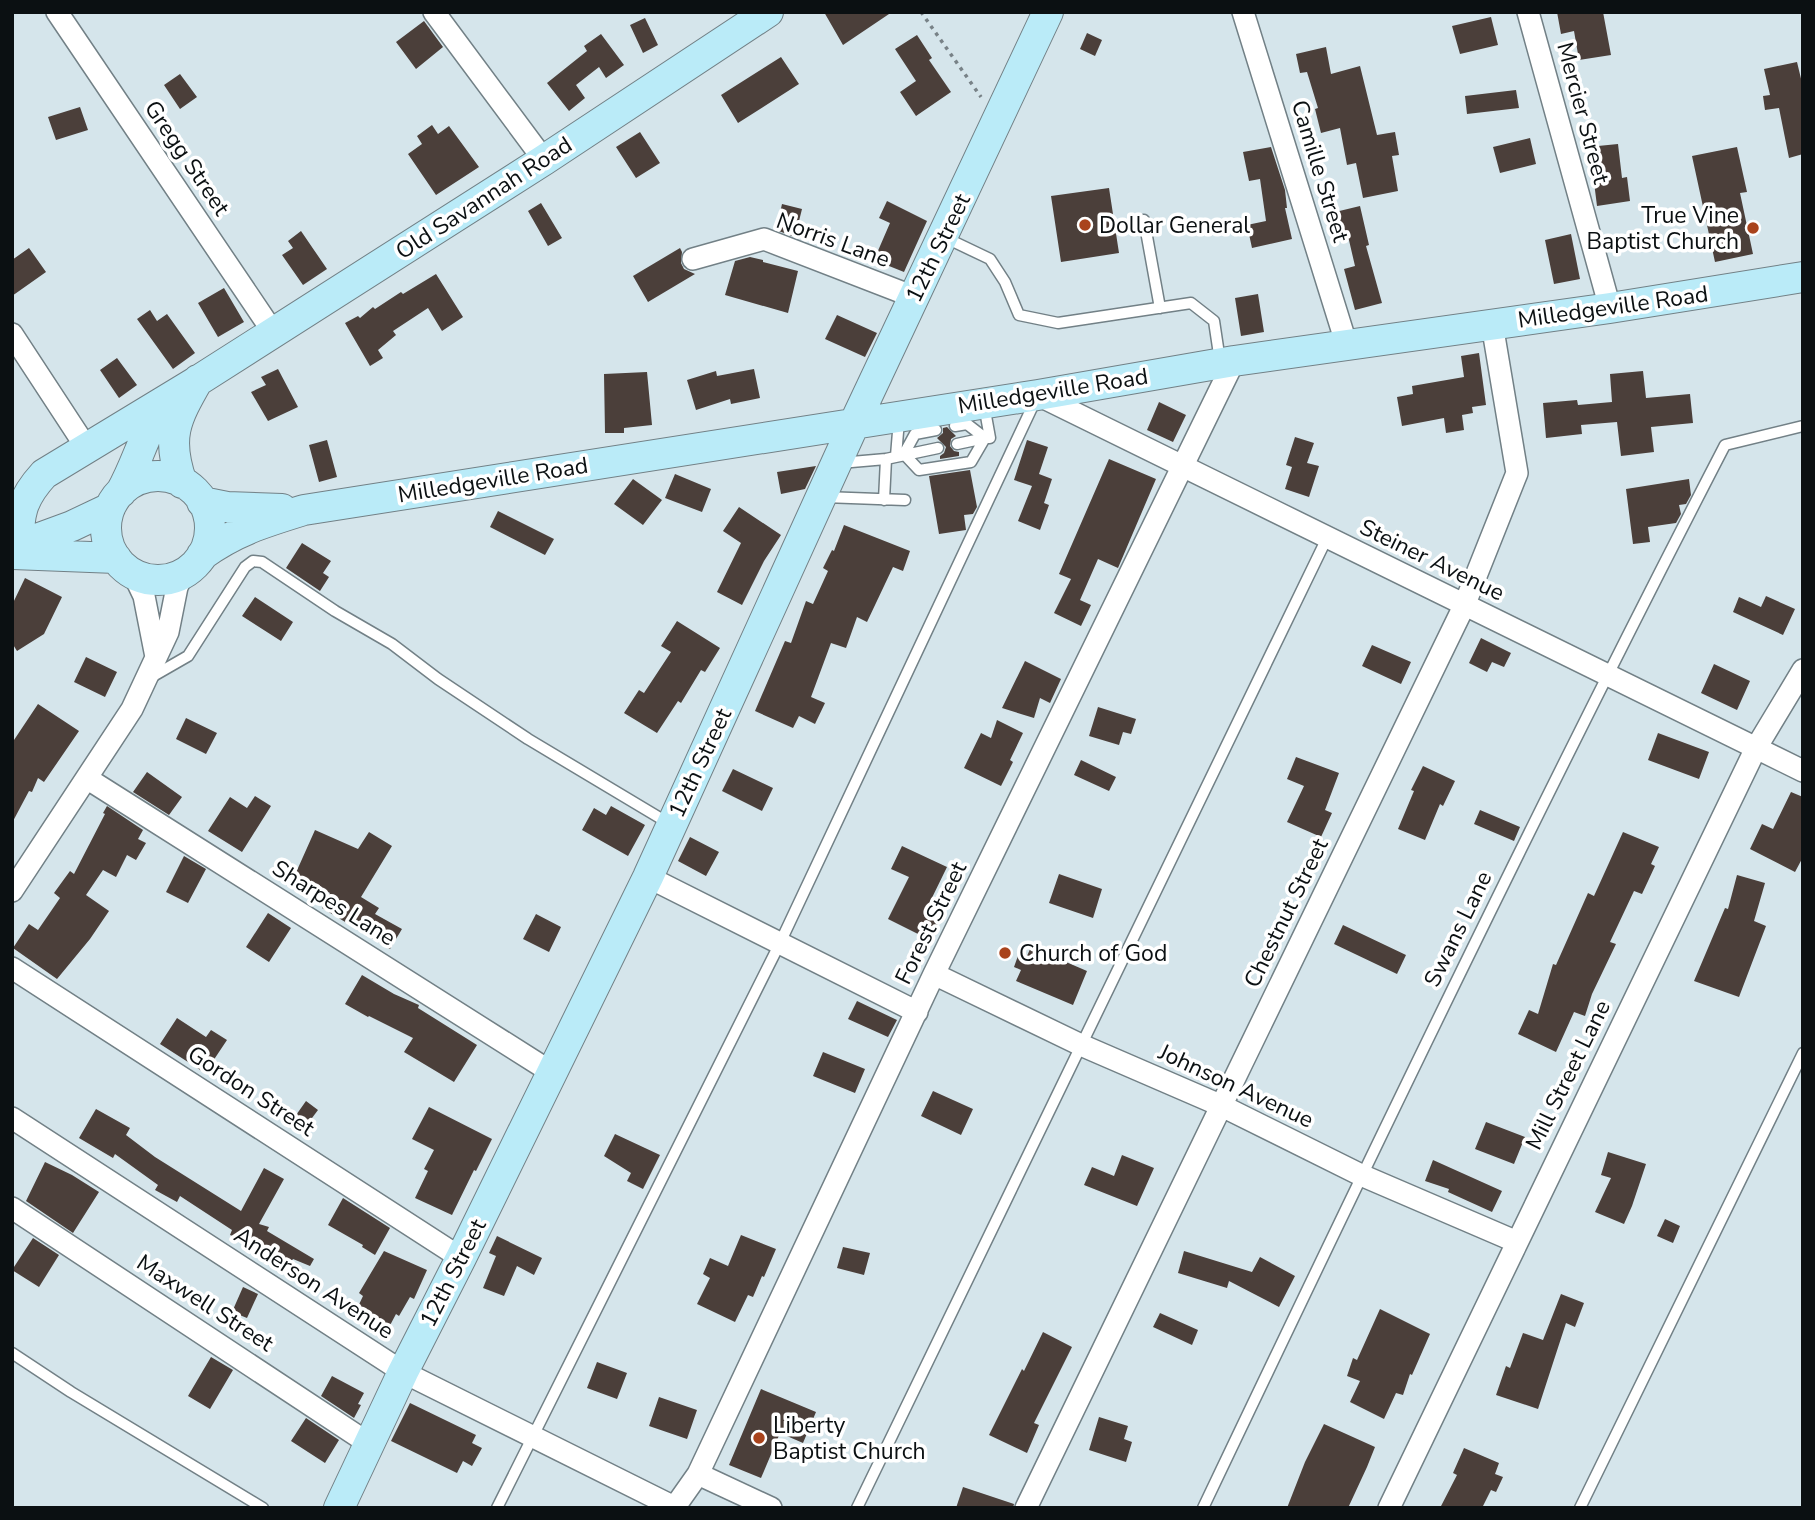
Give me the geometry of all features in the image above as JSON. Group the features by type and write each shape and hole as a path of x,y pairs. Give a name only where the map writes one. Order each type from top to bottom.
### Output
{"street":[{"name":"Gregg Street","path":"57,12 273,332"},
{"path":"434,12 544,160"},
{"name":"Old Savannah Road","path":"14,550 22,504 30,489 44,474 199,380 544,160 768,12"},
{"name":"12th Street","path":"339,1508 368,1443 648,877 823,498 855,422 1048,12"},
{"name":"Camille Street","path":"1243,12 1347,346"},
{"name":"Mercier Street","path":"1528,12 1610,308"},
{"name":"Norris Lane","path":"694,258 764,239 914,297"},
{"name":"Milledgeville Road","path":"193,564 226,538 254,525 303,510 1038,395 1227,362 1610,308 1803,277"},
{"name":"Chestnut Street","path":"1026,1508 1464,606 1517,473 1492,324"},
{"path":"12,334 86,447"},
{"name":"Forest Street","path":"674,1508 698,1474 934,974 1182,466 1227,362"},
{"name":"Old Savannah Road","path":"192,492 173,458 174,437 181,410 199,380"},
{"name":"Steiner Avenue","path":"1038,395 1803,771"},
{"name":"Old Savannah Road","path":"116,500 133,470 153,418 167,399"},
{"path":"12,891 123,726 168,632 177,587 208,540 210,524 192,492 173,478 150,477 129,485 116,500 106,522 107,537 144,596 156,657"},
{"name":"Milledgeville Road","path":"192,492 228,507 303,510"},
{"path":"14,550 72,526 116,500"},
{"path":"14,550 125,566 147,579 162,580 193,564"},
{"name":"Mill Street Lane","path":"1389,1508 1756,748 1803,670"},
{"name":"Sharpes Lane","path":"88,779 551,1072"},
{"path":"648,877 917,1012"},
{"name":"Gordon Street","path":"12,968 461,1258"},
{"name":"Johnson Avenue","path":"934,974 1081,1045 1222,1106 1362,1175 1517,1242"},
{"name":"Anderson Avenue","path":"12,1118 403,1372 674,1508"},
{"name":"Maxwell Street","path":"12,1208 368,1443"},
{"path":"698,1474 771,1508"}],"lane":[{"path":"1144,220 1160,308"},
{"path":"943,237 990,259 1005,282 1020,315 1058,323 1191,303 1214,321 1227,362"},
{"path":"497,1508 780,943 1038,395"},
{"path":"957,444 990,438 983,403"},
{"path":"884,500 895,456 900,416"},
{"path":"955,426 967,424 985,438"},
{"name":"Swans Lane","path":"1203,1508 1606,675 1725,445 1803,426"},
{"path":"895,456 915,434 936,430"},
{"path":"895,456 919,470 971,462 985,438"},
{"path":"837,463 895,456 938,447"},
{"path":"823,498 905,500"},
{"path":"857,1508 1327,538"},
{"path":"146,681 188,656 244,567 253,561 262,562 335,611 392,643 528,739 671,825"},
{"path":"1580,1508 1803,1053"},
{"path":"12,1353 71,1392 263,1508"}],"path":[{"path":"921,12 998,121"}],"building":[{"path":"824,12 892,12 843,45"},
{"path":"1557,12 1603,12 1611,55 1579,60 1574,31 1561,34"},
{"path":"1491,17 1498,45 1460,54 1452,26"},
{"path":"645,18 658,45 643,53 630,25"},
{"path":"424,21 443,47 416,69 396,42"},
{"path":"1087,33 1102,40 1095,56 1080,49"},
{"path":"601,34 624,65 606,78 599,67 576,85 585,98 569,111 547,83 587,51 584,46"},
{"path":"917,35 932,58 929,60 951,92 916,116 900,92 916,81 895,49"},
{"path":"1326,47 1331,74 1360,66 1377,135 1395,132 1399,155 1392,156 1398,191 1363,198 1356,163 1347,165 1340,128 1321,133 1315,109 1318,108 1307,72 1300,73 1296,54"},
{"path":"781,57 799,84 738,123 721,95"},
{"path":"1797,62 1803,87 1803,154 1789,158 1779,108 1765,110 1763,96 1770,95 1764,69"},
{"path":"180,74 197,97 180,109 164,85"},
{"path":"1516,90 1519,108 1467,114 1465,96"},
{"path":"80,107 88,130 56,140 48,117"},
{"path":"432,125 438,134 449,126 479,167 436,195 408,154 422,144 417,136"},
{"path":"640,132 660,163 636,178 616,147"},
{"path":"1530,138 1536,164 1500,173 1493,147"},
{"path":"1618,144 1622,178 1627,177 1630,201 1597,206 1594,182 1601,181 1598,146"},
{"path":"1271,147 1285,190 1285,208 1292,239 1252,248 1247,225 1266,221 1260,179 1249,181 1243,152"},
{"path":"1737,147 1747,192 1740,193 1753,254 1715,262 1692,156"},
{"name":"Dollar General","path":"1109,188 1119,253 1061,262 1051,196"},
{"path":"887,201 927,221 904,272 874,260 890,223 879,218"},
{"path":"541,203 562,238 548,246 528,211"},
{"path":"782,204 802,209 795,237 776,230"},
{"path":"1360,206 1369,245 1366,246 1382,303 1355,310 1344,269 1355,266 1348,236 1333,239 1327,214"},
{"path":"301,231 327,269 303,285 282,255 293,248 288,241"},
{"path":"1571,234 1580,279 1554,284 1545,240"},
{"path":"29,248 46,272 12,296 12,260"},
{"path":"680,248 684,269 695,274 648,302 633,276"},
{"path":"750,257 798,271 788,313 725,295 735,261"},
{"path":"436,274 463,317 442,331 428,308 393,331 396,335 378,350 383,358 370,366 345,323 358,316 360,318 373,307 375,309"},
{"path":"224,288 244,322 218,337 198,303"},
{"path":"1258,294 1264,332 1241,336 1235,298"},
{"path":"150,310 157,321 167,314 195,353 173,369 137,319"},
{"path":"837,315 877,333 865,357 825,339"},
{"path":"1479,353 1486,405 1472,407 1473,413 1462,415 1464,430 1446,433 1444,418 1402,426 1397,397 1413,394 1412,386 1464,377 1461,356"},
{"path":"117,358 137,385 119,398 100,370"},
{"path":"278,369 298,407 268,421 251,392 266,385 261,377"},
{"path":"754,369 760,398 731,404 730,399 696,410 687,380 716,371 717,376"},
{"path":"1643,371 1646,398 1690,394 1693,423 1651,427 1654,452 1621,456 1617,422 1581,425 1582,434 1546,438 1543,403 1577,400 1578,405 1612,402 1610,374"},
{"path":"647,372 652,425 624,428 624,433 605,433 604,374"},
{"path":"1159,402 1186,415 1173,442 1147,430"},
{"path":"947,427 956,436 951,439 950,446 959,452 959,456 940,459 946,447 937,438 943,433 943,428"},
{"path":"1295,437 1314,443 1307,463 1319,466 1309,497 1285,489 1292,467 1286,465"},
{"path":"327,440 337,477 319,482 309,445"},
{"path":"1027,440 1048,447 1039,474 1052,479 1044,503 1049,505 1040,530 1018,521 1032,486 1014,480"},
{"path":"1109,459 1156,479 1118,568 1098,559 1080,600 1091,605 1081,626 1054,613 1071,579 1059,574"},
{"path":"816,466 805,489 781,494 777,472"},
{"path":"970,470 977,507 973,514 964,515 966,530 939,534 929,476"},
{"path":"675,474 711,489 702,512 665,498"},
{"path":"633,479 662,500 643,525 614,504"},
{"path":"1689,479 1691,495 1686,504 1679,505 1681,514 1676,523 1648,527 1650,542 1633,544 1626,489"},
{"path":"739,507 781,535 764,561 742,605 717,592 741,543 723,531"},
{"path":"498,511 554,539 545,555 490,527"},
{"path":"844,525 910,551 903,571 893,567 867,622 857,617 846,648 831,643 811,697 825,703 815,724 799,716 793,728 755,711 785,641 791,643 806,601 813,604 828,571 823,568 832,550 834,551"},
{"path":"302,543 331,561 323,573 329,577 320,591 286,568"},
{"path":"25,578 62,597 44,634 17,651 12,643 12,605"},
{"path":"1766,596 1795,609 1783,635 1733,612 1739,597 1761,607"},
{"path":"255,597 293,622 281,641 242,616"},
{"path":"677,621 720,648 705,672 701,670 681,703 678,701 657,733 624,713 639,690 644,693 671,652 661,646"},
{"path":"1481,638 1511,653 1504,667 1492,662 1487,672 1469,663"},
{"path":"1372,645 1411,662 1401,684 1362,666"},
{"path":"86,657 117,672 105,697 74,682"},
{"path":"1025,661 1061,679 1050,703 1040,698 1034,718 1002,708"},
{"path":"1714,664 1750,681 1737,710 1701,693"},
{"path":"38,704 79,731 44,782 38,778 12,823 12,743"},
{"path":"1098,707 1136,719 1131,734 1123,732 1119,745 1089,736"},
{"path":"186,718 217,733 206,754 176,739"},
{"path":"997,720 1023,733 1001,786 964,768 981,733 991,738"},
{"path":"1658,733 1709,752 1699,779 1648,760"},
{"path":"1296,757 1339,773 1325,810 1332,813 1321,837 1287,822 1304,786 1287,779"},
{"path":"1081,760 1116,777 1109,791 1074,775"},
{"path":"1423,766 1455,781 1443,806 1440,804 1425,840 1398,829 1414,791 1411,790"},
{"path":"733,769 773,788 762,811 722,791"},
{"path":"147,772 182,797 169,815 133,792"},
{"path":"1791,792 1803,797 1803,857 1795,872 1750,849 1762,824 1773,829"},
{"path":"255,796 271,806 242,852 208,831 230,797 247,808"},
{"path":"107,806 143,830 138,839 146,843 136,860 127,855 116,877 103,870 86,895 109,911 57,979 13,948 29,924 38,930 60,898 54,893 70,871 74,874"},
{"path":"611,806 645,825 628,856 582,830 594,808 606,815"},
{"path":"1480,810 1520,827 1514,841 1474,824"},
{"path":"315,830 358,849 369,832 392,846 361,897 379,908 375,914 402,929 390,949 322,908 330,893 294,877"},
{"path":"1623,832 1659,847 1651,864 1655,866 1642,894 1634,891 1610,942 1616,944 1592,994 1585,1016 1574,1012 1556,1052 1518,1034 1529,1010 1538,1014 1553,964 1556,965 1588,893 1594,896"},
{"path":"690,837 719,852 706,876 678,861"},
{"path":"902,846 947,867 927,908 942,915 930,940 888,919 909,877 891,869"},
{"path":"184,856 206,869 188,903 166,892"},
{"path":"1059,874 1102,889 1093,918 1049,903"},
{"path":"1737,875 1765,883 1754,921 1766,926 1739,997 1694,981 1725,908 1728,909"},
{"path":"268,913 291,928 269,962 246,947"},
{"path":"536,914 561,927 549,952 523,939"},
{"path":"1343,925 1406,955 1397,974 1334,944"},
{"path":"1031,947 1087,971 1073,1005 1016,981 1021,970 1014,967 1019,953 1027,956"},
{"path":"362,975 419,1005 418,1008 477,1045 454,1082 404,1052 413,1038 345,1004"},
{"path":"857,1001 897,1020 888,1037 848,1019"},
{"path":"177,1018 206,1037 211,1030 227,1040 205,1073 160,1044"},
{"path":"823,1052 865,1069 855,1093 813,1076"},
{"path":"933,1091 973,1109 961,1135 921,1116"},
{"path":"306,1101 318,1110 300,1134 289,1125"},
{"path":"429,1107 492,1139 452,1215 415,1198 428,1171 424,1169 434,1150 412,1139"},
{"path":"96,1109 130,1128 126,1135 155,1157 241,1211 264,1168 284,1179 259,1224 269,1227 267,1231 314,1259 310,1266 293,1259 284,1273 267,1262 273,1252 230,1235 232,1230 180,1196 177,1202 155,1190 158,1185 115,1154 113,1158 79,1138"},
{"path":"1486,1122 1525,1137 1514,1164 1475,1149"},
{"path":"615,1134 660,1155 643,1189 627,1181 631,1173 604,1156"},
{"path":"1608,1152 1646,1164 1624,1224 1595,1212 1611,1178 1601,1175"},
{"path":"1122,1155 1154,1168 1137,1206 1084,1185 1092,1167 1114,1176"},
{"path":"1433,1160 1502,1191 1492,1212 1448,1192 1449,1189 1425,1181"},
{"path":"45,1162 99,1192 73,1233 26,1201"},
{"path":"343,1198 390,1228 375,1255 328,1225"},
{"path":"1665,1219 1680,1226 1673,1243 1657,1236"},
{"path":"741,1235 776,1249 753,1297 748,1295 735,1322 697,1304 710,1278 703,1274 710,1258 728,1266"},
{"path":"497,1236 542,1258 534,1275 517,1266 504,1296 483,1288 496,1256 489,1253"},
{"path":"33,1238 59,1255 39,1287 12,1270"},
{"path":"843,1247 870,1253 864,1275 837,1268"},
{"path":"384,1251 427,1270 414,1299 410,1297 387,1331 354,1315 363,1296 359,1293"},
{"path":"1184,1251 1252,1272 1260,1257 1295,1276 1279,1307 1229,1281 1227,1288 1178,1273"},
{"path":"243,1287 258,1294 247,1318 232,1312"},
{"path":"1561,1294 1584,1303 1575,1327 1566,1323 1538,1409 1496,1395 1506,1366 1510,1368 1523,1333 1543,1340"},
{"path":"1380,1309 1430,1334 1403,1395 1396,1393 1384,1419 1350,1402 1360,1381 1347,1376 1353,1358 1357,1360"},
{"path":"1160,1313 1198,1330 1192,1345 1153,1327"},
{"path":"1043,1332 1072,1347 1034,1423 1039,1425 1027,1453 989,1435"},
{"path":"211,1357 233,1370 210,1409 188,1396"},
{"path":"597,1362 627,1373 617,1399 587,1388"},
{"path":"332,1376 364,1393 354,1418 321,1396"},
{"name":"Liberty Baptist Church","path":"761,1389 816,1412 803,1443 780,1433 761,1478 729,1465"},
{"path":"659,1397 697,1410 687,1439 649,1426"},
{"path":"410,1403 476,1435 472,1443 482,1448 472,1466 463,1461 457,1473 391,1441"},
{"path":"1099,1417 1128,1426 1124,1439 1132,1442 1126,1462 1089,1450"},
{"path":"306,1418 339,1440 325,1463 291,1441"},
{"path":"1324,1424 1375,1447 1367,1467 1348,1508 1287,1508 1305,1462"},
{"path":"1464,1448 1499,1463 1495,1474 1503,1477 1496,1492 1491,1490 1482,1508 1440,1508 1457,1475 1453,1473"},
{"path":"963,1487 1014,1504 1013,1508 956,1508"}],"place":[{"name":"Dollar General","path":"1085,225"},
{"name":"True Vine Baptist Church","path":"1753,228"},
{"name":"Church of God","path":"1005,953"},
{"name":"Liberty Baptist Church","path":"759,1438"}]}
